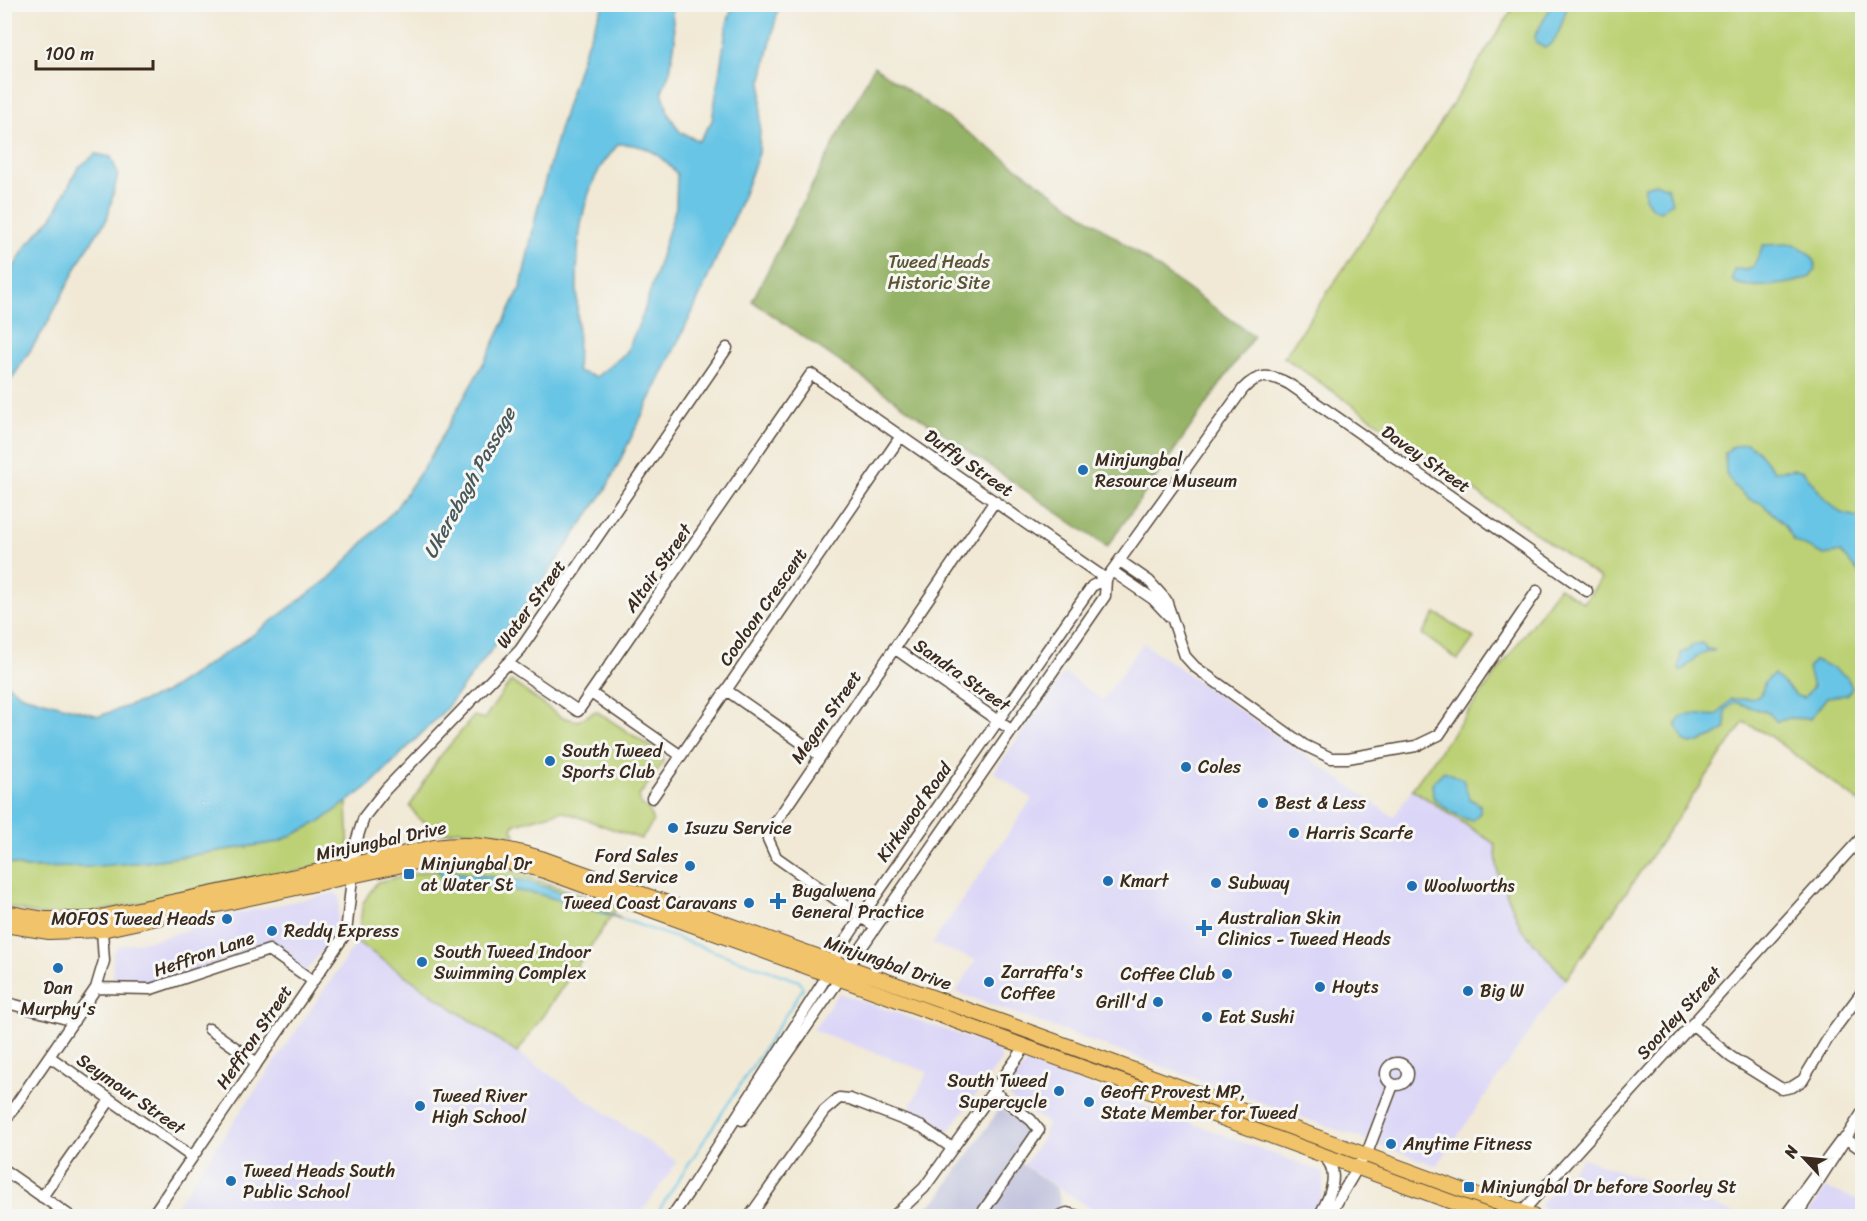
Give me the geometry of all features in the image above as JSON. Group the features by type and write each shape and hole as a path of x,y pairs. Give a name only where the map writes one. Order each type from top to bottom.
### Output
{"main road":[{"name":"Minjungbal Drive","path":"4,925 49,932 102,930 354,871 434,847 460,844 504,847 553,862 836,970 1024,1047 1490,1216"},
{"name":"Minjungbal Drive","path":"4,912 44,919 90,919 354,871"},
{"name":"Minjungbal Drive","path":"836,970 1035,1035 1527,1214"},
{"path":"1024,1047 1035,1035"}],"street":[{"name":"Water Street","path":"354,871 359,828 375,801 509,664 727,348"},
{"name":"Altair Street","path":"509,664 578,711 811,374"},
{"name":"Duffy Street","path":"811,374 995,501 1109,575 1153,599 1171,617"},
{"name":"Davey Street","path":"1243,390 1255,379 1263,376 1272,376 1289,384 1587,591"},
{"name":"Kirkwood Road","path":"672,1216 762,1091 836,970 861,917 1092,586 1109,575 1120,561 1243,390"},
{"name":"Cooloon Crescent","path":"652,798 901,436"},
{"name":"Megan Street","path":"874,926 776,857 768,839 771,829 819,755 995,501"},
{"path":"1120,561 1160,591 1168,604 1185,656 1195,667 1320,755 1348,758 1416,746 1439,735 1537,591"},
{"name":"Kirkwood Road","path":"836,970 874,926 1105,596 1109,575"},
{"name":"Sandra Street","path":"894,648 1011,730"},
{"path":"726,690 819,755"},
{"path":"591,693 680,755"},
{"name":"Soorley Street","path":"1527,1214 1692,1024 1863,837"},
{"name":"Heffron Street","path":"152,1216 348,929 354,871"},
{"path":"4,1122 96,988 104,962 102,930"},
{"name":"Heffron Lane","path":"96,988 152,990 269,950 313,981"},
{"path":"1692,1024 1731,1057 1782,1089 1792,1088 1803,1080 1830,1035 1863,992"},
{"path":"5,1002 74,1022"},
{"path":"209,1029 257,1062"},
{"path":"894,1216 924,1188 1024,1047"},
{"name":"Seymour Street","path":"50,1057 192,1157"},
{"path":"1329,1216 1365,1155 1393,1084"},
{"path":"981,1216 1039,1130 1034,1123 993,1091"},
{"path":"750,1216 824,1111 839,1098 850,1099 922,1127 952,1148"},
{"path":"42,1197 110,1100"},
{"path":"1796,1216 1836,1158 1845,1138 1863,1113"},
{"path":"1845,1138 1863,1150"},
{"path":"1785,1216 1833,1149 1845,1138"},
{"path":"1319,1216 1327,1201 1334,1173 1332,1165 1323,1156"},
{"path":"4,1170 42,1197 58,1213 70,1216"},
{"path":"1059,1216 1067,1213 1078,1216"}],"shaded area":[{"path":"1143,643 1394,817 1412,789 1495,844 1498,873 1521,928 1566,979 1437,1166 956,992 976,960 932,944 1032,799 994,772 1064,673 1103,700"},
{"path":"335,893 340,897 336,931 306,972 267,947 243,954 238,951 234,956 149,987 113,986 113,953 119,946 162,938 235,914"},
{"name":"Tweed River High School","path":"357,942 677,1162 639,1216 169,1216"},
{"path":"839,993 997,1048 1001,1060 948,1132 909,1109 928,1072 813,1030"},
{"path":"1027,1062 1318,1170 1324,1174 1321,1199 1311,1216 1102,1216 1024,1165 1044,1136 1047,1123 1009,1097 1008,1090"},
{"path":"1000,1108 1031,1130 1029,1139 1016,1160 1057,1188 1064,1216 915,1216 938,1198"},
{"path":"1583,1158 1742,1216 1568,1216 1539,1206"},
{"path":"1826,1188 1862,1201 1862,1216 1806,1216"}],"green space":[{"path":"1515,5 1862,5 1862,804 1768,735 1744,722 1566,979 1521,928 1498,873 1495,844 1412,789 1559,587 1584,603 1601,579 1284,357 1418,158"},
{"name":"Tweed Heads Historic Site","path":"874,66 1254,336 1107,547 752,301"},
{"path":"1436,613 1474,638 1458,660 1422,634"},
{"name":"South Tweed Sports Club","path":"511,681 561,717 578,721 596,711 663,755 663,763 639,796 641,804 649,810 653,822 641,839 562,811 515,824 512,829 515,835 459,830 442,833 418,818 410,806 438,759 474,716 484,719"},
{"path":"347,802 349,861 91,913 40,915 5,906 4,862 26,868 146,862 278,842 321,821"},
{"path":"462,864 507,869 617,908 517,1053 357,942 363,903 377,882"}],"water":[{"name":"Ukerebagh Passage","path":"603,5 671,5 675,40 670,71 662,91 669,115 680,132 699,141 712,121 727,24 733,5 779,5 762,79 759,153 737,212 692,313 606,489 523,609 444,711 369,786 321,821 278,842 145,862 86,867 26,868 5,862 5,683 22,695 99,716 163,694 250,637 331,577 396,508 427,463 488,355 521,286 538,206 584,51","holes":["618,144 636,145 658,155 677,174 676,207 643,315 626,353 596,377 577,371 577,269 582,218 589,194 603,163"]},
{"path":"1552,5 1568,5 1554,41 1544,48 1536,43 1535,36"},
{"path":"96,154 111,157 118,174 107,219 83,255 46,326 11,380 5,395 5,282 27,245 53,216 78,168"},
{"path":"1655,183 1668,188 1672,203 1661,211 1652,208 1645,198 1645,186"},
{"path":"1789,244 1804,249 1811,255 1816,269 1810,277 1793,282 1758,286 1738,284 1732,280 1734,269 1747,270 1754,266 1763,245"},
{"path":"1746,443 1757,450 1774,471 1796,469 1803,471 1826,500 1841,513 1862,518 1862,577 1841,552 1824,555 1794,541 1784,524 1761,503 1749,499 1734,486 1726,474 1725,453 1732,447"},
{"path":"1702,643 1707,649 1715,650 1697,656 1683,670 1679,670 1681,653 1689,650 1692,645"},
{"path":"1813,661 1826,665 1847,677 1852,688 1847,695 1827,697 1810,719 1789,718 1777,722 1769,713 1734,702 1725,711 1726,728 1710,738 1691,744 1685,742 1676,726 1679,720 1687,715 1717,715 1731,699 1757,697 1761,694 1764,683 1774,674 1797,696 1804,698 1813,687 1808,669"},
{"path":"1444,771 1463,779 1469,798 1480,805 1480,813 1473,820 1452,812 1433,797 1432,783"},
{"path":"452,865 454,872 527,881 558,891 622,919 538,894 454,882 444,879 436,868"}],"waterway":[{"path":"622,919 799,981 803,988 655,1216"}],"place":[{"name":"Minjungbal Resource Museum","path":"1083,470"},
{"name":"South Tweed Sports Club","path":"550,761"},
{"name":"Coles","path":"1186,767"},
{"name":"Best & Less","path":"1263,803"},
{"name":"Isuzu Service","path":"673,828"},
{"name":"Harris Scarfe","path":"1294,833"},
{"name":"Ford Sales and Service","path":"690,866"},
{"name":"Minjungbal Dr at Water St","path":"409,874"},
{"name":"Kmart","path":"1108,881"},
{"name":"Subway","path":"1216,883"},
{"name":"Woolworths","path":"1412,886"},
{"name":"Bugalwena General Practice","path":"778,901"},
{"name":"Tweed Coast Caravans","path":"749,903"},
{"name":"MOFOS Tweed Heads","path":"227,919"},
{"name":"Australian Skin Clinics - Tweed Heads","path":"1204,928"},
{"name":"Reddy Express","path":"272,931"},
{"name":"South Tweed Indoor Swimming Complex","path":"422,962"},
{"name":"Dan Murphy's","path":"58,968"},
{"name":"Coffee Club","path":"1227,974"},
{"name":"Zarraffa's Coffee","path":"989,982"},
{"name":"Hoyts","path":"1320,987"},
{"name":"Big W","path":"1468,991"},
{"name":"Grill'd","path":"1158,1002"},
{"name":"Eat Sushi","path":"1207,1017"},
{"name":"South Tweed Supercycle","path":"1059,1091"},
{"name":"Geoff Provest MP, State Member for Tweed","path":"1089,1102"},
{"name":"Tweed River High School","path":"420,1106"},
{"name":"Anytime Fitness","path":"1391,1144"},
{"name":"Tweed Heads South Public School","path":"231,1181"},
{"name":"Minjungbal Dr before Soorley St","path":"1469,1187"}]}
